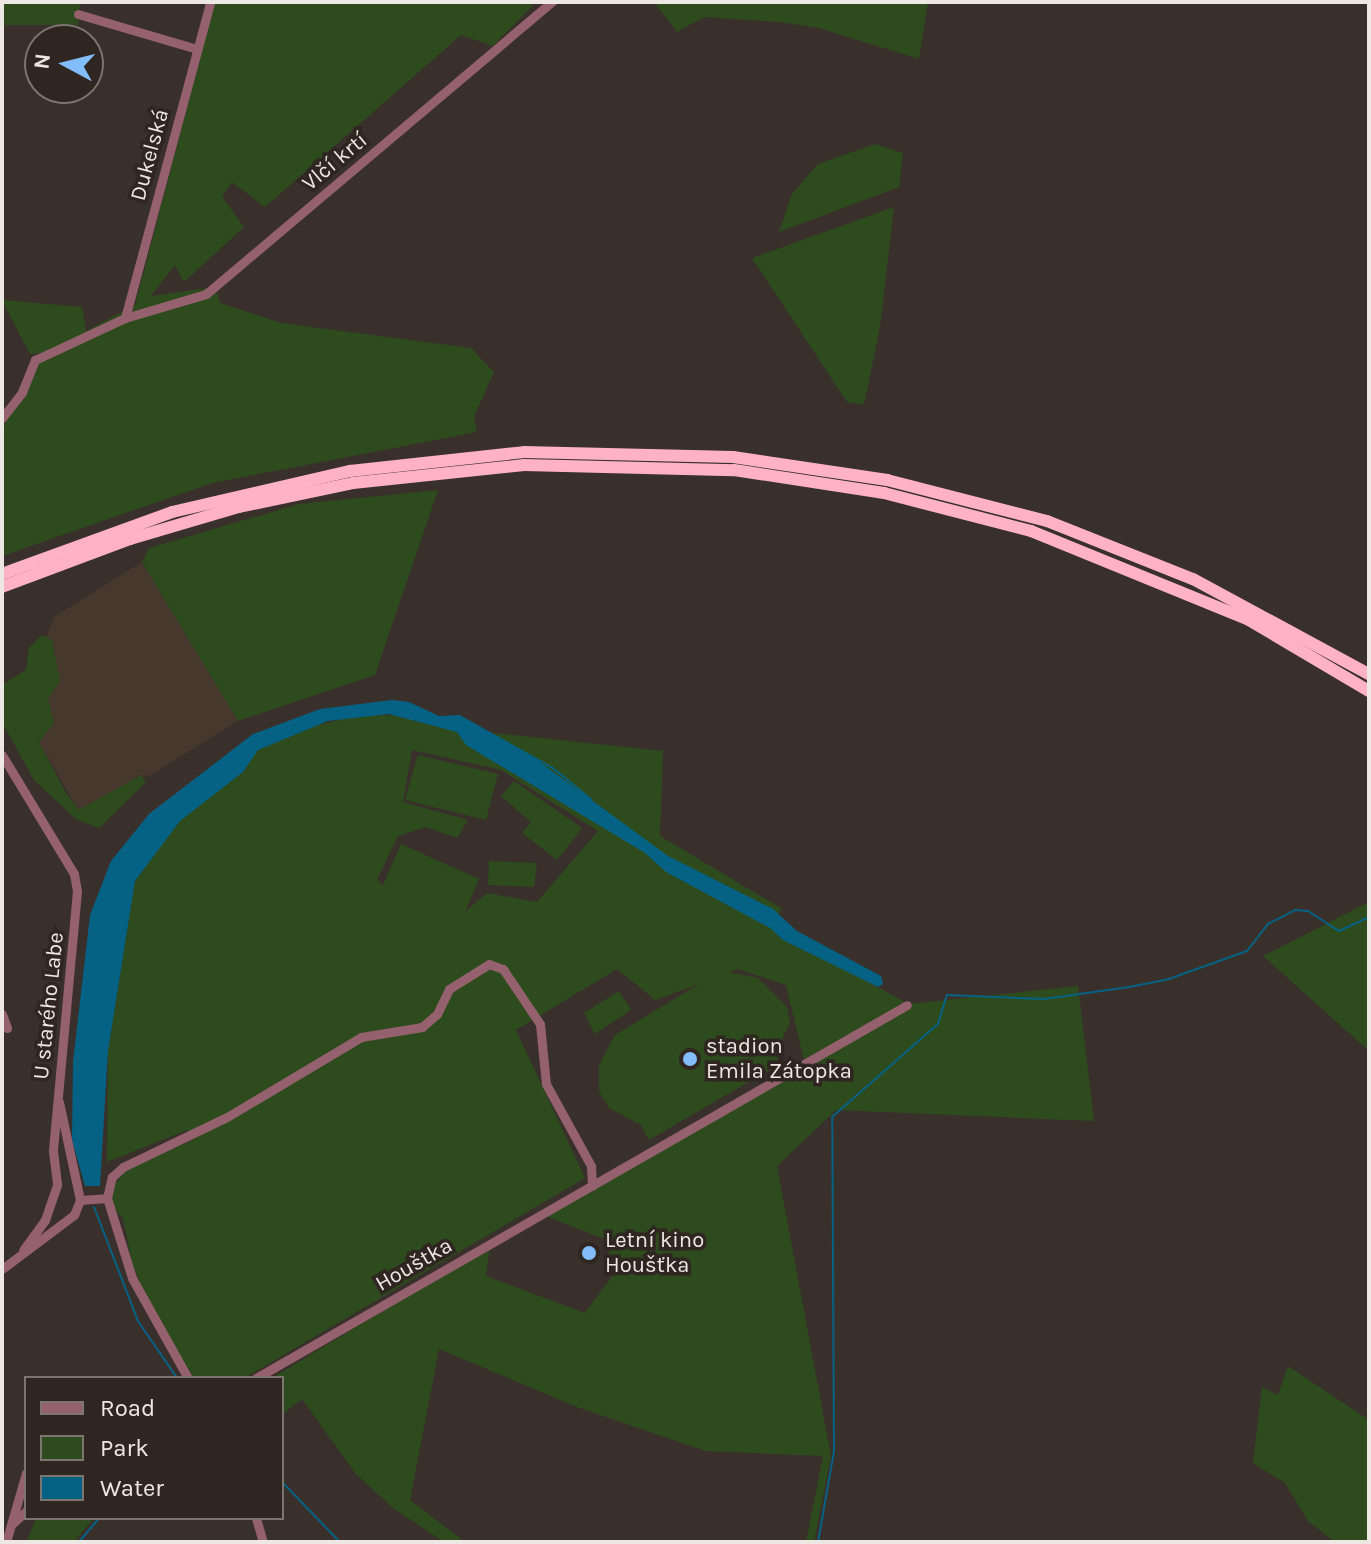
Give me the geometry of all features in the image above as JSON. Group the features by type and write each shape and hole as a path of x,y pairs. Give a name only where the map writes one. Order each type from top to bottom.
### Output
{"highway":[{"path":"5,579 125,527 233,495 350,471 458,456 653,451 795,464 1120,547 1259,611 1369,674"},
{"path":"927,496 1031,531 1172,585 1249,620 1369,691"}],"street":[{"name":"Dukelská","path":"125,318 210,2"},
{"name":"Vlčí krtí","path":"2,418 22,392 35,360 125,318 206,294 552,2"},
{"path":"78,14 197,49"},
{"name":"U starého Labe","path":"2,755 74,874 77,891 58,1098 54,1202 23,1250"},
{"path":"187,1376 132,1278 107,1198 112,1177 123,1167 227,1117 361,1037 422,1027 437,1014 454,986 496,965 540,1024 546,1084 591,1166 592,1186"},
{"name":"Houštka","path":"260,1376 907,1005"},
{"path":"2,1014 7,1028"},
{"path":"2,1269 23,1250 74,1215 80,1200 58,1098"},
{"path":"80,1200 107,1198"},
{"path":"6,1542 6,1524 24,1478"},
{"path":"6,1524 24,1512"},
{"path":"257,1520 263,1542"}],"shaded area":[{"path":"142,562 238,721 149,776 141,775 79,811 39,742 54,723 48,699 60,681 47,635 54,617"}],"green space":[{"path":"4,2 80,2 78,24 4,25"},
{"path":"215,2 536,2 493,46 461,35 265,207 232,182 222,197 244,227 184,282 175,265 151,296 215,287 220,303 281,323 471,348 494,372 474,417 477,432 212,483 2,556 2,429 37,362 52,352 30,354 2,300 82,307 86,331 135,305"},
{"path":"654,2 928,2 919,59 819,28 780,22 704,17 677,32"},
{"path":"875,144 903,153 899,187 779,232 792,194 818,164"},
{"path":"894,207 880,327 864,405 847,402 752,258"},
{"path":"438,490 375,675 238,721 142,562 149,548 299,504"},
{"path":"42,635 52,640 60,681 48,699 54,723 39,742 66,793 79,810 141,775 146,782 99,828 76,819 34,780 2,722 2,685 26,670 29,648"},
{"path":"394,715 438,727 663,751 660,836 781,908 774,932 909,1004 1078,986 1094,1121 836,1110 777,1166 831,1456 814,1542 806,1542 823,1456 706,1451 577,1407 439,1349 410,1500 465,1542 444,1542 393,1508 355,1473 302,1399 284,1413 284,1376 275,1376 490,1246 486,1276 585,1313 616,1271 605,1239 545,1216 804,1060 786,985 737,969 729,972 758,978 787,1007 790,1023 775,1053 781,1063 649,1140 641,1125 609,1108 599,1091 599,1065 615,1035 699,984 655,1000 617,969 516,1030 585,1178 247,1376 193,1376 148,1304 132,1262 123,1218 102,1199 130,1166 191,1141 187,1130 107,1162 108,1051 135,881 180,820 243,772 257,751 299,730 355,716","holes":["412,750 501,770 598,831 537,902 487,893 465,912 479,879 401,844 383,885 377,880 398,836 426,827 457,838 468,820 403,802"]},
{"path":"418,755 498,774 486,820 405,800"},
{"path":"514,781 582,828 557,860 522,833 531,822 501,796"},
{"path":"489,861 537,863 534,887 488,885"},
{"path":"1369,902 1369,1051 1263,956"},
{"path":"619,991 631,1010 595,1034 584,1013"},
{"path":"1288,1366 1369,1420 1369,1542 1335,1542 1308,1521 1285,1483 1253,1463 1262,1387 1278,1395"},
{"path":"35,1520 92,1520 74,1542 27,1542"}],"water":[{"path":"392,700 409,702 439,716 460,715 537,760 668,856 773,909 797,931 881,976 883,984 878,987 783,940 770,928 666,872 645,853 466,745 457,732 389,714 328,721 258,750 243,772 180,821 135,881 108,1051 100,1186 85,1186 72,1140 73,1062 90,915 111,861 149,814 253,734 320,709"}],"waterway":[{"path":"463,718 553,768 592,800"},
{"path":"818,1542 834,1451 832,1117 938,1024 947,995 1044,999 1129,987 1166,980 1247,951 1268,924 1295,910 1308,911 1339,931 1369,917"},
{"path":"94,1207 138,1321 176,1376"},
{"path":"284,1484 340,1542"},
{"path":"79,1542 97,1520"}],"place":[{"name":"stadion Emila Zátopka","path":"690,1059"},
{"name":"Letní kino Houšťka","path":"589,1253"}]}
